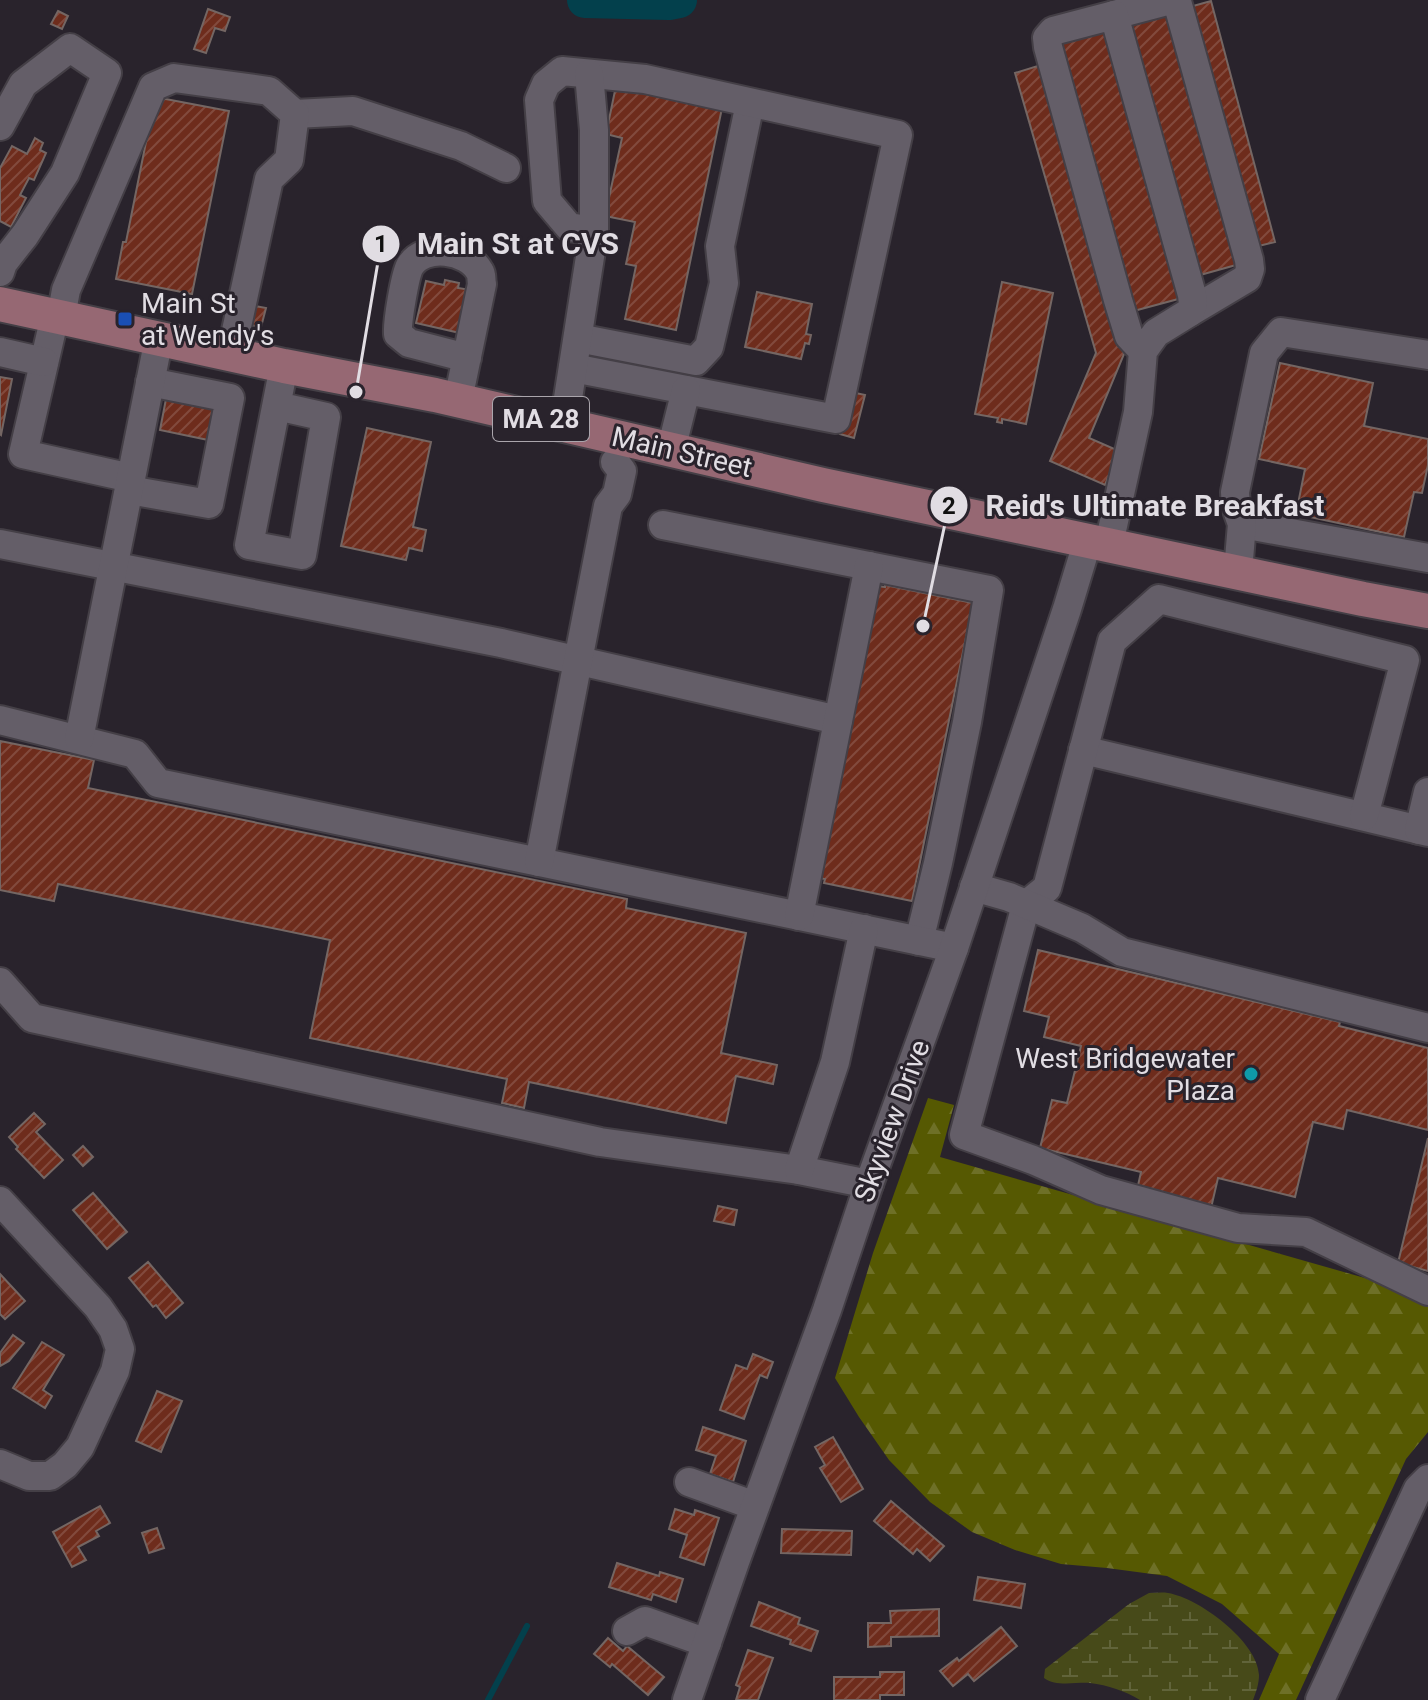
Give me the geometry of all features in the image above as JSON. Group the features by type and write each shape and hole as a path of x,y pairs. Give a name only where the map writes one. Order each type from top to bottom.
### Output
{"main road":[{"name":"Main Street","path":"0,304 564,424 619,450 671,450 823,485 1428,611"}],"street":[{"path":"1167,1 1175,1 1178,5 1250,269 1247,278 1156,333 1143,351 1129,336 1047,38 1053,31 1114,15 1167,1"},
{"path":"1114,15 1192,295 1190,312"},
{"path":"0,126 23,84 70,48 107,73 65,173 25,235 1,265"},
{"path":"573,368 836,419 898,135 645,79 562,71 546,84 539,100 547,201 569,227 594,231"},
{"path":"564,424 594,231 594,130 589,74"},
{"path":"150,382 230,398 209,504 12,452 66,290 153,87 174,78 269,91 295,114 353,111 461,146 506,168"},
{"path":"578,338 696,361 709,347 724,283 720,246 750,103"},
{"path":"231,354 269,179 289,160 295,114"},
{"path":"1238,571 1242,524 1235,492 1264,353 1281,332 1428,355"},
{"path":"79,739 159,338"},
{"name":"Skyview Drive","path":"687,1700 954,948 1067,609 1099,542 1138,412 1143,351"},
{"path":"0,352 44,362"},
{"path":"458,400 467,358"},
{"path":"277,406 326,417 302,555 249,545 284,366"},
{"path":"671,450 686,390"},
{"path":"539,862 608,506 602,490 607,467 619,450"},
{"path":"1242,524 1428,558"},
{"path":"663,525 989,590 964,736 919,941"},
{"path":"0,544 501,643 838,720"},
{"path":"799,916 869,566"},
{"path":"1364,816 1405,660 1159,599 1112,641 1047,888 1026,905 964,1135 1033,1160 1101,1190 1238,1228 1306,1232 1428,1291"},
{"path":"0,720 135,754 158,783 954,948"},
{"path":"1083,750 1424,831 1428,792"},
{"path":"974,887 1009,897 1082,928 1122,952 1428,1028"},
{"path":"799,1170 835,1062 864,929"},
{"path":"0,982 32,1018 600,1142 799,1170 869,1184"},
{"path":"0,1201 98,1307 113,1329 120,1349 115,1371 80,1447 65,1465 50,1476 29,1476 0,1464"},
{"path":"1320,1700 1418,1489 1428,1479"},
{"path":"689,1482 755,1506"},
{"path":"627,1631 645,1621 707,1643"}],"green space":[{"path":"928,1098 954,1105 940,1157 1428,1296 1428,1432 1406,1459 1296,1700 1259,1700 1279,1654 1222,1604 1167,1576 1061,1564 972,1532 930,1502 889,1460 835,1378 873,1253"},
{"path":"1149,1593 1168,1593 1195,1603 1238,1636 1256,1662 1259,1678 1253,1700 1140,1700 1103,1685 1060,1683 1044,1678 1045,1669 1129,1604"}],"building":[{"path":"1211,1 1275,242 1250,248 1186,8"},
{"path":"208,9 230,17 225,31 215,28 206,53 194,49"},
{"path":"58,11 68,16 62,29 51,24"},
{"path":"1169,12 1236,265 1193,277 1126,24"},
{"path":"1108,28 1182,298 1130,312 1056,42"},
{"path":"1041,65 1124,354 1089,438 1119,451 1105,485 1050,461 1096,353 1015,73"},
{"path":"616,86 722,108 676,330 625,319 636,266 626,264 635,222 605,216 622,138 606,134"},
{"path":"155,97 229,111 192,294 116,279"},
{"path":"35,138 43,143 40,150 46,153 34,180 29,178 20,195 26,198 11,227 0,221 0,168 12,146 27,154"},
{"path":"445,280 459,283 458,288 471,290 460,333 416,323 426,281 444,285"},
{"path":"1002,282 1053,293 1026,424 1002,419 1002,423 997,422 998,418 975,414"},
{"path":"757,292 812,304 806,334 811,335 809,344 805,343 801,359 745,347"},
{"path":"255,306 266,308 261,327 250,325"},
{"path":"1280,363 1373,383 1364,426 1428,439 1428,465 1422,493 1414,492 1404,537 1296,514 1305,469 1259,459"},
{"path":"0,377 12,379 1,435 0,434"},
{"path":"851,392 865,395 854,438 840,434"},
{"path":"166,399 219,409 213,441 160,430"},
{"path":"367,428 431,442 413,527 426,530 422,551 409,548 406,560 341,546"},
{"path":"878,586 973,603 912,901 824,883 825,879 818,878"},
{"path":"0,741 94,760 88,788 627,899 626,908 746,933 721,1053 777,1065 773,1084 736,1076 726,1123 529,1082 524,1108 502,1103 507,1079 310,1038 330,940 58,884 54,901 0,890"},
{"name":"West Bridgewater Plaza","path":"1038,950 1340,1022 1339,1026 1428,1048 1428,1130 1347,1110 1343,1129 1313,1122 1295,1197 1218,1178 1211,1208 1137,1190 1141,1172 1040,1148 1052,1100 1067,1103 1081,1046 1044,1037 1049,1017 1024,1011"},
{"path":"34,1113 45,1124 36,1132 63,1160 44,1178 16,1149 18,1147 9,1137"},
{"path":"1428,1138 1428,1271 1398,1263"},
{"path":"83,1146 93,1157 83,1166 73,1155"},
{"path":"93,1193 127,1232 107,1249 73,1210"},
{"path":"718,1206 737,1210 734,1225 714,1221"},
{"path":"148,1262 183,1303 166,1318 129,1278"},
{"path":"0,1274 25,1301 5,1319 0,1314"},
{"path":"13,1335 24,1343 9,1361 0,1366 0,1353"},
{"path":"42,1342 64,1355 43,1390 52,1396 45,1408 13,1388"},
{"path":"753,1354 773,1362 767,1378 760,1375 744,1419 720,1410 736,1365 747,1369"},
{"path":"157,1391 182,1401 161,1452 136,1441"},
{"path":"703,1427 746,1441 733,1482 710,1474 716,1456 696,1450"},
{"path":"833,1437 863,1489 841,1502 820,1468 825,1465 815,1447"},
{"path":"891,1501 944,1546 930,1561 917,1549 913,1554 874,1521"},
{"path":"100,1506 110,1523 96,1531 99,1536 78,1547 86,1560 72,1567 53,1532"},
{"path":"675,1509 694,1515 695,1510 719,1518 704,1565 680,1557 687,1535 669,1529"},
{"path":"157,1528 164,1548 149,1553 142,1533"},
{"path":"782,1529 852,1531 851,1555 781,1553"},
{"path":"617,1563 659,1576 660,1572 683,1579 676,1602 653,1594 651,1600 609,1587"},
{"path":"978,1577 1025,1584 1021,1608 974,1600"},
{"path":"759,1602 800,1618 798,1624 818,1631 811,1651 790,1644 791,1640 751,1626"},
{"path":"939,1609 939,1636 891,1637 891,1646 868,1647 868,1623 891,1623 890,1611"},
{"path":"1001,1627 1017,1646 974,1681 968,1674 953,1686 940,1671 957,1658 959,1661"},
{"path":"608,1638 623,1651 627,1646 664,1677 648,1695 612,1664 610,1667 594,1654"},
{"path":"748,1650 773,1658 758,1700 736,1700 740,1687 736,1685"},
{"path":"880,1672 904,1672 904,1695 880,1695 880,1700 834,1700 834,1677 880,1677"}],"waterway":[{"path":"585,0 679,0"},
{"path":"488,1700 527,1626"}],"place":[{"name":"Main St at Wendy's","path":"125,319"},
{"name":"Main St at CVS","path":"356,392"},
{"name":"Reid's Ultimate Breakfast","path":"923,626"},
{"name":"West Bridgewater Plaza","path":"1251,1074"}]}
